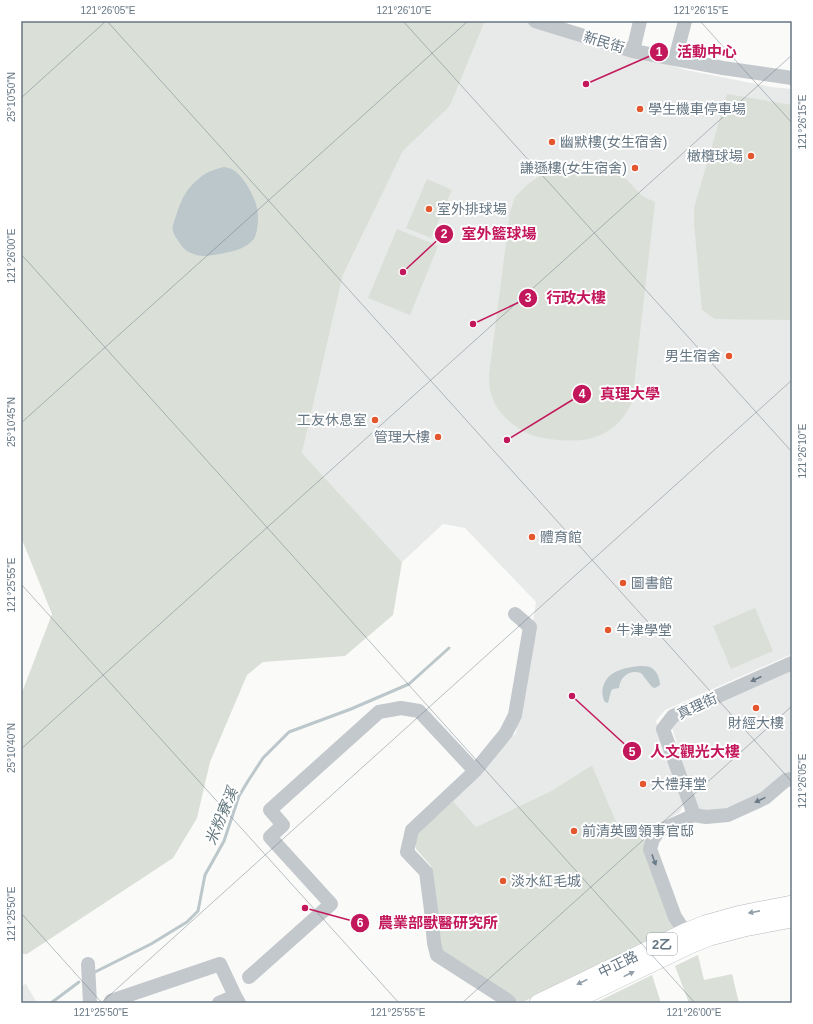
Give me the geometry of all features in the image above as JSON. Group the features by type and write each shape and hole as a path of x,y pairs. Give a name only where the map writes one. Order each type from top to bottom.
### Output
{"main road":[{"name":"中正路","path":"569,1003 687,938 705,924 741,914 792,904"},
{"name":"中正路","path":"538,1003 687,938 710,937 744,928 792,919"}],"street":[{"path":"633,51 640,21"},
{"path":"675,59 685,21"},
{"name":"新民街","path":"538,22 633,51 768,76 792,78"},
{"path":"510,1003 437,955 434,943 432,910 426,872 407,852 412,830 475,771 506,733 515,715 530,627 515,614"},
{"name":"真理街","path":"694,815 663,729 673,716 792,663"},
{"path":"249,977 331,904 270,837 283,825 270,810 275,805 379,712 401,708 419,711 475,771"},
{"path":"687,938 675,917 650,849 653,839 659,831 694,815 706,817 728,815 765,798 786,780 792,779"},
{"path":"88,964 90,1003"},
{"path":"111,1001 220,964 237,999 219,1003"}],"shaded area":[{"path":"21,21 485,21 450,106 403,151 343,275 302,453 402,562 393,615 345,656 263,662 247,675 210,762 197,818 173,858 27,954 21,954 21,695 52,614 21,537"},
{"path":"485,21 521,21 686,70 771,87 792,89 792,654 665,710 656,721 685,801 680,812 654,829 624,840 592,765 553,790 476,827 453,801 516,733 536,602 465,528 443,524 402,562 302,453 343,275 403,151 450,106"},
{"name":"橄欖球場","path":"727,94 792,105 792,320 715,319 702,310 694,208"},
{"path":"577,166 600,169 618,174 626,179 641,195 655,202 632,403 618,423 601,435 585,440 560,440 543,438 529,434 510,422 501,413 493,400 490,390 489,375 510,212 515,197 528,184 543,174 562,167"},
{"path":"224,167 231,169 241,176 251,192 258,211 258,225 256,234 253,240 238,250 203,256 195,255 185,249 173,232 173,226 180,204 192,184 207,173"},
{"name":"室外排球場","path":"427,179 452,190 431,238 406,228"},
{"path":"397,229 438,246 410,315 368,298"},
{"path":"755,608 773,651 731,669 713,626"},
{"path":"639,666 649,667 655,670 659,677 660,685 655,688 652,687 641,673 629,673 621,680 619,688 611,691 608,703 605,702 602,693 605,681 613,673"},
{"path":"792,666 792,776 761,796 723,809 697,812 672,727 678,717"},
{"path":"592,765 624,840 654,829 648,846 674,928 673,930 521,1003 440,950 431,866 416,849 415,835 453,801 476,827 553,790"},
{"path":"698,955 704,980 732,974 739,1003 689,1003 675,966"},
{"path":"652,975 661,1003 595,1003"},
{"path":"26,984 37,1003 21,1003 21,986"}],"waterway":[{"name":"米粉寮溪","path":"95,972 151,944 187,922 198,911 205,875 224,841 239,796 263,758 289,732 351,709 409,684 449,648"},
{"name":"米粉寮溪","path":"51,1003 79,982"}],"place":[{"name":"活動中心","path":"586,84"},
{"name":"學生機車停車場","path":"640,109"},
{"name":"幽默樓(女生宿舍)","path":"552,142"},
{"name":"橄欖球場","path":"751,156"},
{"name":"謙遜樓(女生宿舍)","path":"635,168"},
{"name":"室外排球場","path":"429,209"},
{"name":"室外籃球場","path":"403,272"},
{"name":"行政大樓","path":"473,324"},
{"name":"男生宿舍","path":"729,356"},
{"name":"工友休息室","path":"375,420"},
{"name":"管理大樓","path":"438,437"},
{"name":"真理大學","path":"507,440"},
{"name":"體育館","path":"532,537"},
{"name":"圖書館","path":"623,583"},
{"name":"牛津學堂","path":"608,630"},
{"name":"人文觀光大樓","path":"572,696"},
{"name":"財經大樓","path":"756,708"},
{"name":"大禮拜堂","path":"643,784"},
{"name":"前清英國領事官邸","path":"574,831"},
{"name":"淡水紅毛城","path":"503,881"},
{"name":"農業部獸醫研究所","path":"305,908"}]}
